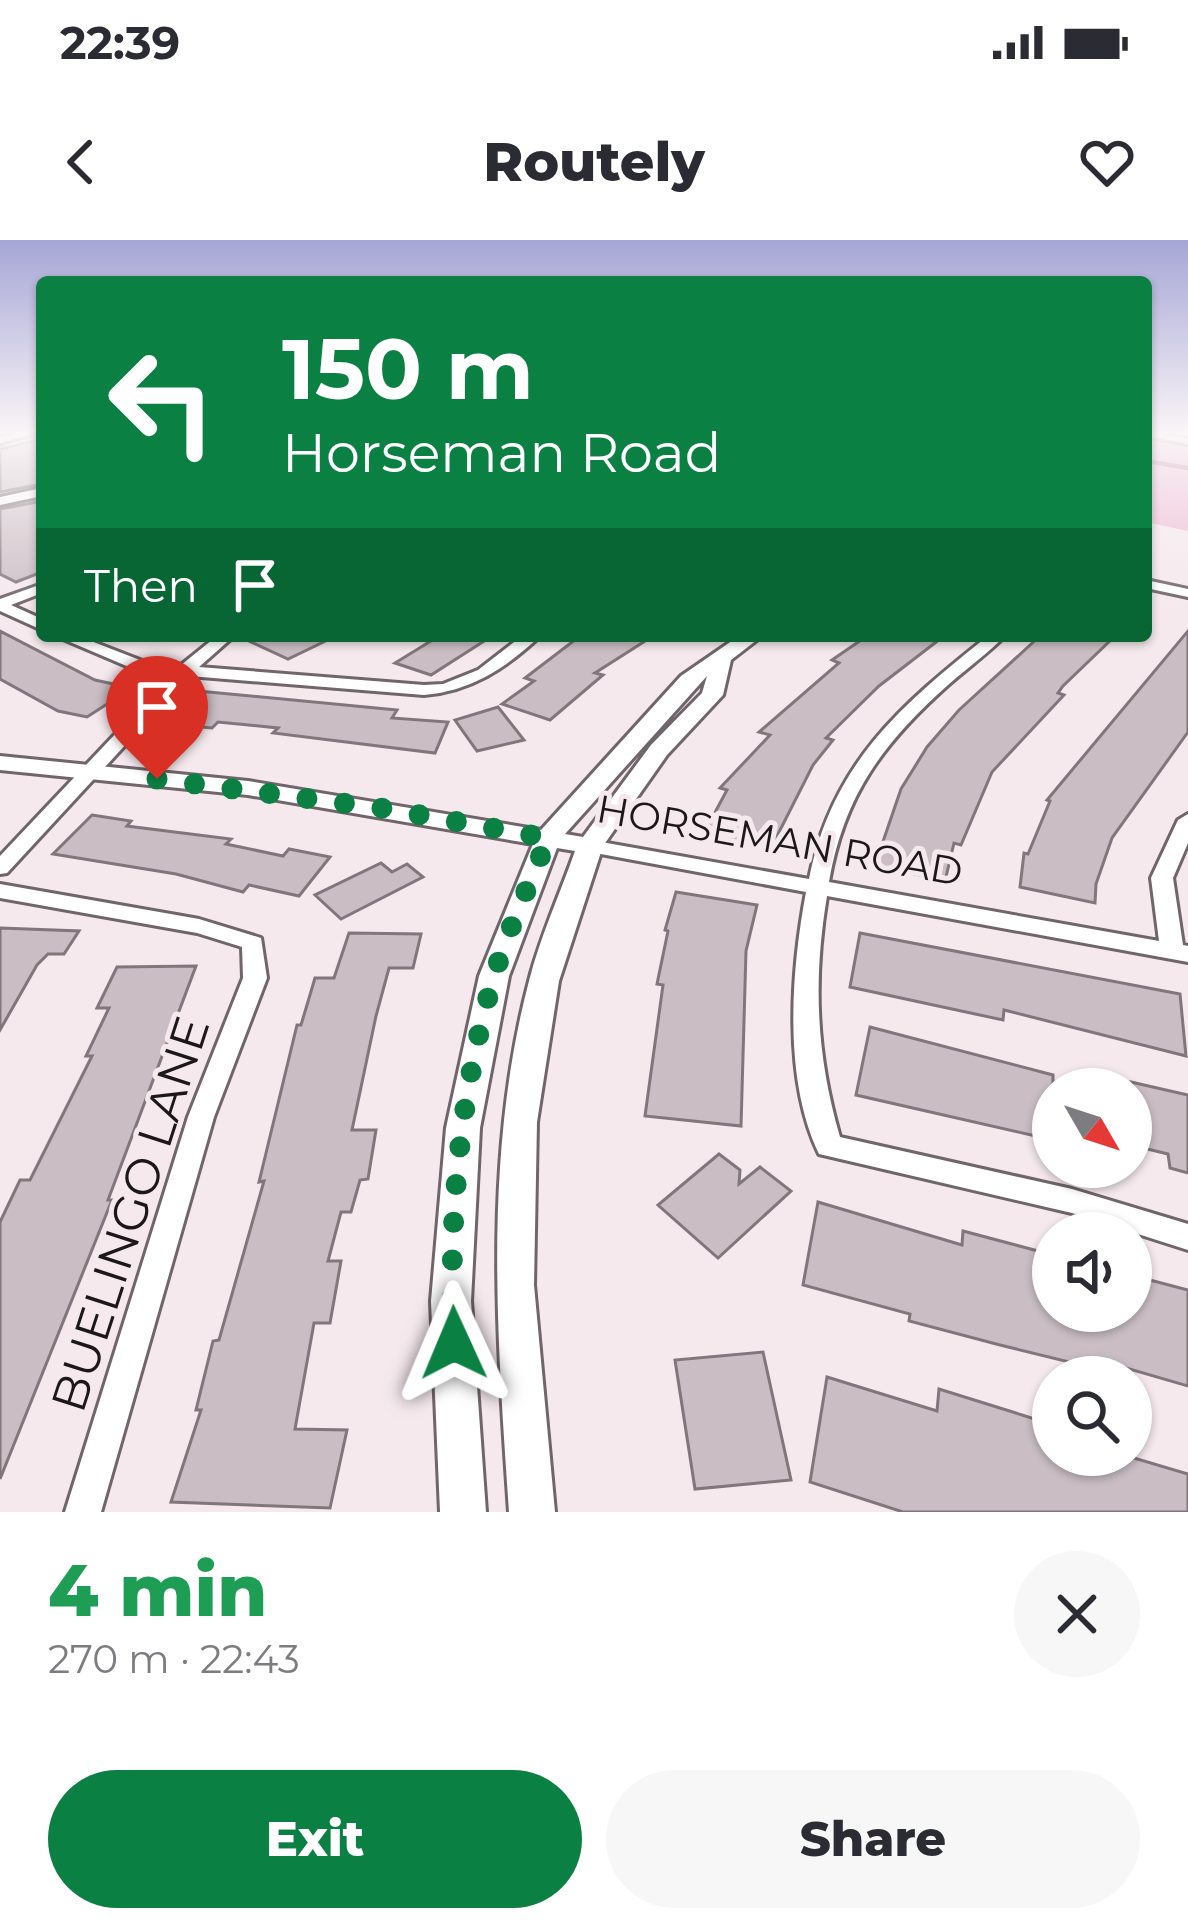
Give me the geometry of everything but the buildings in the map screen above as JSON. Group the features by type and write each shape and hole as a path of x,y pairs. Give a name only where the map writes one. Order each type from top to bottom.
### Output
{"street":[{"path":"0,501 36,493"},
{"path":"1152,585 1188,593"},
{"path":"0,604 36,590"},
{"path":"0,604 36,622"},
{"path":"77,642 115,660 185,670 424,690 458,688 476,681 525,642"},
{"path":"0,868 185,670 219,642"},
{"path":"463,1512 451,1301 463,1128 494,976 548,838 688,680 745,642"},
{"path":"990,642 924,695 858,772 836,811 818,886 808,965 808,1064 829,1145 1072,1201 1188,1237"},
{"path":"532,1512 514,1285 520,1122 544,981 590,846 658,750 712,695 722,661"},
{"name":"HORSEMAN ROAD","path":"0,763 248,788 1180,952"},
{"path":"1180,952 1162,878 1188,820"},
{"name":"BUELINGO LANE","path":"0,891 199,926 253,943 255,978 202,1117 83,1512"}],"shaded area":[{"path":"1152,491 1188,491 1188,531 1152,523"}],"route":[{"path":"157,779 381,808 548,838 494,976 463,1128 451,1301 454,1343"}]}
